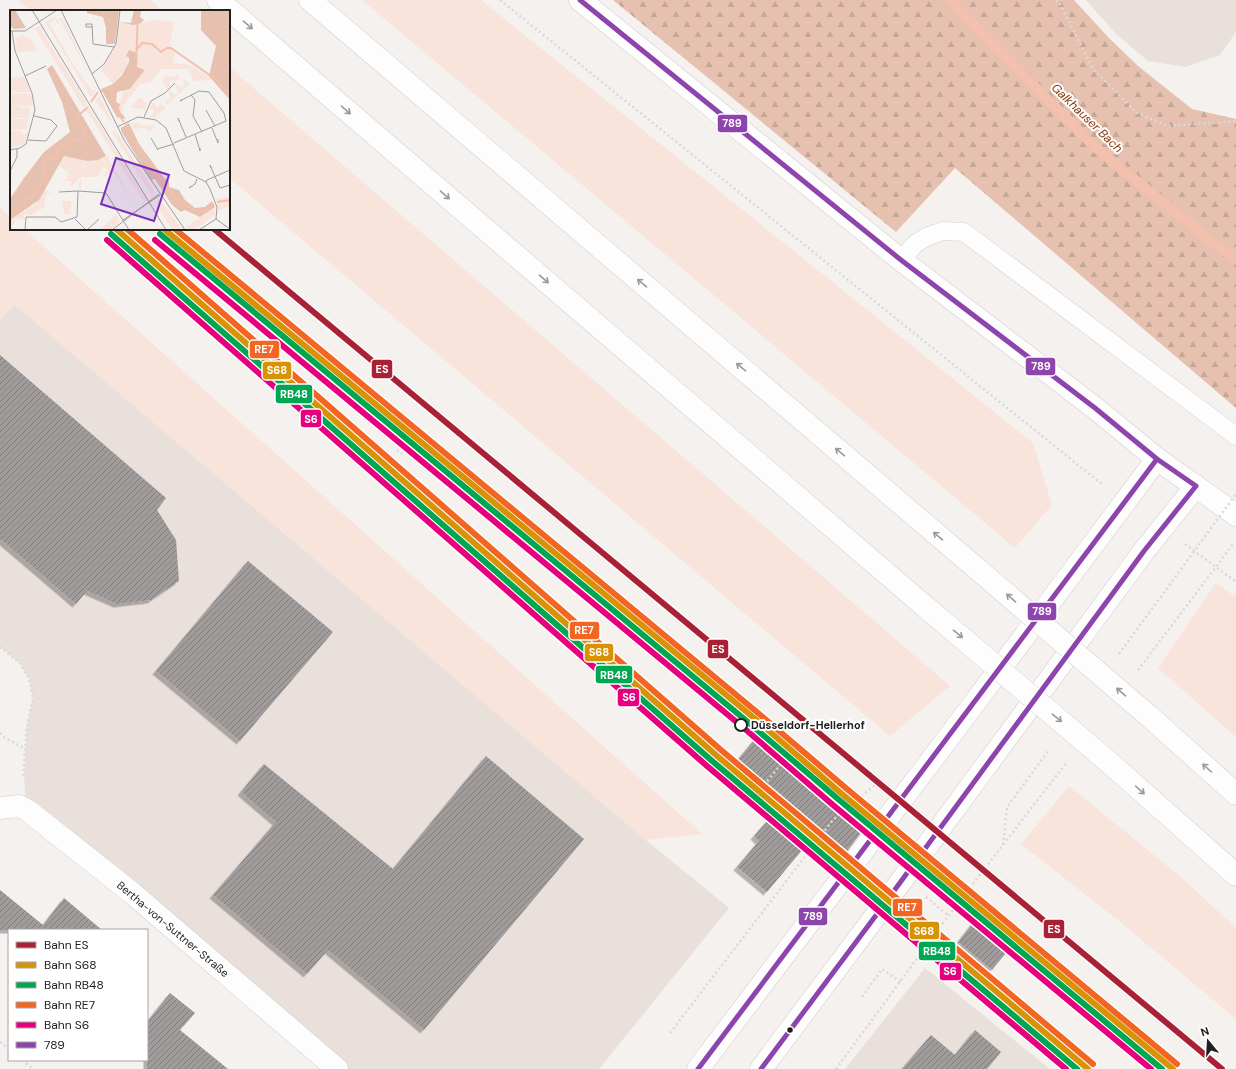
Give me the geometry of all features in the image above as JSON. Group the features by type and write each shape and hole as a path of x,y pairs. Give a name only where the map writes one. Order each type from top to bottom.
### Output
{"main road":[{"path":"218,0 230,10"},
{"path":"310,0 1150,717 1236,794"},
{"path":"580,0 901,260 1095,408 1157,459 1236,514"},
{"path":"230,10 1111,764 1236,875"},
{"path":"698,1069 1157,459"},
{"path":"761,1069 874,918 1144,550 1196,486"},
{"name":"Bertha-von-Suttner-Straße","path":"0,808 19,806 27,810 132,893 337,1069"}],"lane":[{"path":"901,260 915,244 926,237 944,231 964,232 1236,436"}],"path":[{"path":"500,0 1108,490 1124,501"},
{"path":"1056,0 1060,4 1093,69 1138,113 1168,126 1236,121"},
{"path":"397,450 402,454"},
{"path":"1163,527 1236,582"},
{"path":"1216,568 1236,540"},
{"path":"0,647 19,662 29,678 33,698 27,726 24,777"},
{"path":"0,733 5,738 26,749"},
{"path":"764,785 787,757"},
{"path":"670,1033 833,820 882,778"},
{"path":"836,1069 1003,845"},
{"path":"929,900 949,916"},
{"path":"862,997 882,970 901,982"},
{"path":"0,1042 8,1048"},
{"path":"23,1061 33,1069"}],"shaded area":[{"path":"18,0 150,0 162,10 30,10"},
{"path":"362,0 481,0 1033,443 1052,505 1015,548"},
{"path":"1086,0 1236,0 1236,32 1220,55 1185,67 1148,61 1117,35"},
{"path":"230,68 950,686 890,736 230,179"},
{"path":"0,208 10,216 10,230 25,230 702,834 646,840 14,304 0,321"},
{"path":"14,304 646,840 729,908 599,1069 343,1069 26,805 24,777 27,726 33,698 29,678 19,662 0,647 0,321"},
{"path":"1216,583 1236,597 1236,737 1158,668"},
{"path":"1069,786 1181,877 1236,928 1236,1019 1119,921 1021,844"},
{"path":"925,968 1050,1069 845,1069"}],"green space":[{"path":"613,0 1074,0 1109,38 1138,66 1192,109 1236,119 1236,408 955,168 896,232"}],"building":[{"path":"0,355 166,498 157,510 176,540 179,581 151,600 117,604 87,591 76,604 0,539"},
{"path":"248,561 333,632 240,741 156,671"},
{"path":"759,734 867,825 845,854 818,831 767,892 737,867 759,841 754,836 784,802 736,762"},
{"path":"486,756 584,839 424,1030 328,950 307,974 213,895 276,822 241,792 264,764 393,869"},
{"path":"0,890 43,925 64,898 101,929 8,929 0,930"},
{"path":"976,919 1010,948 992,970 958,942"},
{"path":"170,993 195,1013 180,1030 228,1069 147,1069 148,1021"},
{"path":"975,1030 1001,1052 987,1069 902,1069 931,1035 955,1055"}],"waterway":[{"name":"Galkhauser Bach","path":"949,0 1096,148 1207,238 1236,259"}],"rail line":[{"name":"S68","path":"117,230 716,755 1088,1069"},
{"name":"RE7","path":"128,230 721,750 1093,1064"},
{"name":"S68","path":"165,230 754,718 842,794 1173,1069"},
{"name":"RE7","path":"176,230 758,713 1177,1064"},
{"name":"ES","path":"215,230 1222,1069"},
{"name":"RB48","path":"111,234 711,760 1077,1069"},
{"name":"RB48","path":"160,234 749,723 1162,1069"},
{"name":"S6","path":"107,240 707,766 1066,1069"},
{"name":"S6","path":"155,240 745,729 833,805 1151,1069"}],"transit line":[{"name":"789","path":"580,0 901,260 1095,408 1157,459 1196,486"},
{"name":"789","path":"698,1069 1157,459"},
{"name":"789","path":"761,1069 1144,551 1196,486"}],"place":[{"name":"Düsseldorf-Hellerhof","path":"741,725"}]}
